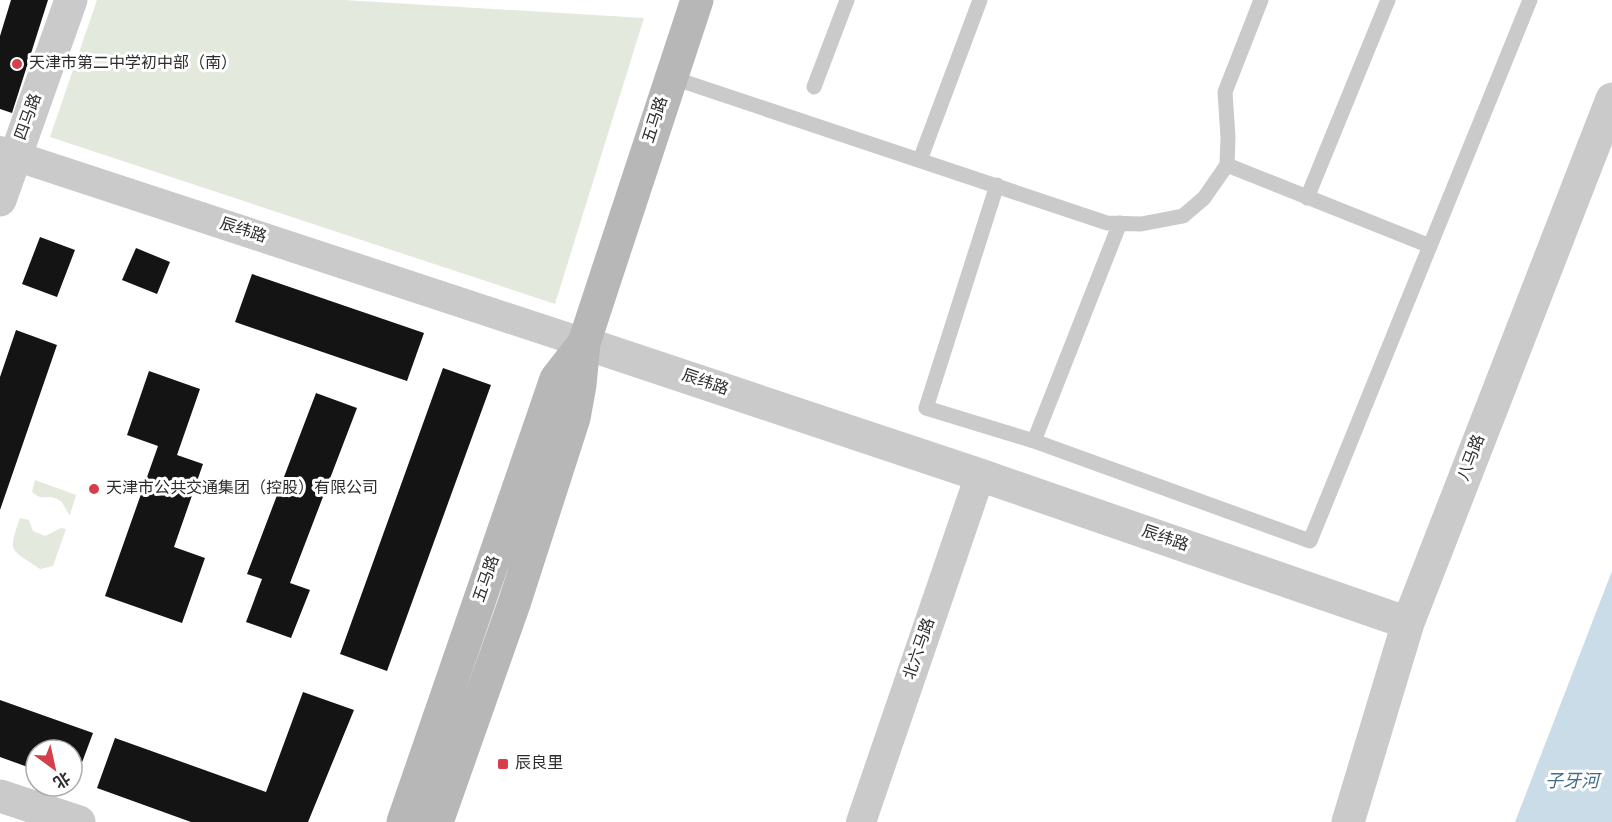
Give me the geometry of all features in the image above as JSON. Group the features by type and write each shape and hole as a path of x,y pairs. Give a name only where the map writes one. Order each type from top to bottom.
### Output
{"main road":[{"name":"五马路","path":"437,822 515,601 574,418 584,343 670,76 697,0"},
{"name":"五马路","path":"404,822 556,379 584,343"}],"street":[{"name":"四马路","path":"0,200 7,154 71,0"},
{"name":"八马路","path":"1348,822 1408,623 1612,99"},
{"name":"辰纬路","path":"7,154 584,343 1408,623"},
{"name":"北六马路","path":"861,822 980,476"},
{"path":"0,796 79,822"}],"lane":[{"path":"814,87 847,0"},
{"path":"920,160 980,0"},
{"path":"670,76 1107,223 1141,224 1183,216 1204,198 1227,165 1225,92 1261,0"},
{"path":"1307,198 1388,0"},
{"path":"997,185 926,408 1034,441 1310,541 1530,0"},
{"path":"1227,165 1430,246"},
{"path":"1034,441 1120,224"}],"shaded area":[{"path":"97,0 343,0 644,18 555,304 50,137"},
{"path":"35,480 76,495 70,515 60,500 40,497 32,492"},
{"path":"20,518 29,520 33,531 45,536 61,528 66,529 53,566 40,569 14,549 14,538"}],"water":[{"name":"子牙河","path":"1612,571 1612,822 1515,822"}],"building":[{"name":"天津市第二中学初中部（南）","path":"11,0 48,0 12,113 0,109 0,36"},
{"path":"40,237 75,250 57,297 22,284"},
{"path":"136,248 170,262 157,294 122,280"},
{"path":"252,274 424,333 407,381 235,322"},
{"path":"16,330 57,345 0,510 0,377"},
{"path":"443,368 491,385 387,671 340,654"},
{"path":"149,371 200,389 177,455 203,464 174,547 205,558 182,623 105,596 158,446 127,435"},
{"path":"316,393 357,408 290,583 310,590 291,638 246,622 262,579 247,574"},
{"path":"303,692 354,710 308,822 191,822 97,788 115,738 266,792"},
{"path":"0,700 93,733 84,757 84,738 24,738 24,766 0,757"}],"place":[{"name":"天津市第二中学初中部（南）","path":"17,64"},
{"name":"天津市公共交通集团（控股）有限公司","path":"94,489"},
{"name":"辰良里","path":"503,764"}]}
